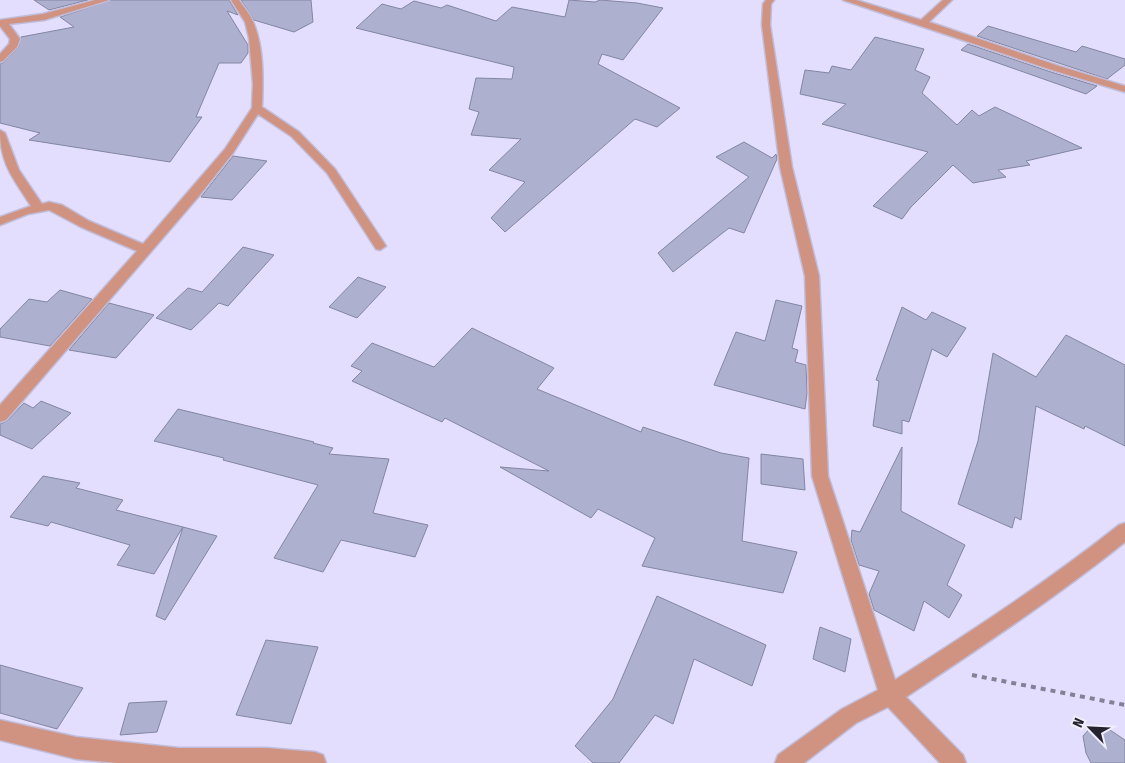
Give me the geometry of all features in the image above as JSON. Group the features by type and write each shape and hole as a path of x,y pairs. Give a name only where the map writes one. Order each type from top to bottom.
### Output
{"street":[{"path":"0,59 10,50 15,39 2,23 44,16 105,0"},
{"path":"0,416 146,250 229,151 258,108 258,76 254,38 249,22 235,0"},
{"path":"770,0 767,4 766,25 786,167 812,276 816,332 820,476 890,694 955,763"},
{"path":"847,0 924,22 993,48 1125,89"},
{"path":"924,22 948,0"},
{"path":"9,12 44,16"},
{"path":"258,108 295,134 326,164 380,246"},
{"path":"0,133 13,170 38,207"},
{"path":"0,221 38,207 58,208 90,226 146,250"},
{"path":"786,763 849,716 890,694 1006,620 1125,531"},
{"path":"0,730 86,749 179,759 266,759 315,763"}],"path":[{"path":"933,667 1125,705"}],"building":[{"path":"34,0 88,0 49,10"},
{"path":"111,0 229,0 238,15 227,11 248,45 248,53 241,63 219,63 196,117 202,117 170,162 29,140 40,133 0,123 0,64 18,48 21,37 74,27 60,17"},
{"path":"241,0 311,0 313,22 294,32 254,20"},
{"path":"569,0 637,3 663,8 623,60 602,54 598,64 680,108 657,127 635,119 505,232 491,218 525,182 489,170 521,139 471,135 479,112 469,109 476,78 512,79 514,67 356,28 382,4 401,9 414,1 441,8 447,5 496,21 512,7 565,17"},
{"path":"988,26 1076,52 1082,46 1125,59 1125,65 1107,79 977,36"},
{"path":"875,37 924,49 915,70 930,77 922,93 957,125 972,110 979,116 995,107 1082,148 1026,161 1030,165 998,170 1006,177 973,183 953,165 911,207 902,219 873,206 928,152 822,124 846,104 800,94 805,70 829,73 832,66 851,70"},
{"path":"968,44 1097,86 1086,94 961,50"},
{"path":"744,142 772,158 776,154 777,159 744,233 729,228 673,272 658,253 749,177 716,157"},
{"path":"233,156 267,161 232,200 201,197"},
{"path":"243,247 274,255 228,306 219,303 191,330 156,318 188,288 202,292"},
{"path":"358,277 386,287 357,318 329,307"},
{"path":"60,290 92,299 50,346 0,337 0,329 29,299 47,302"},
{"path":"776,300 802,306 792,348 798,350 795,362 806,365 807,393 805,409 714,385 736,332 765,341"},
{"path":"109,303 154,315 116,358 69,350"},
{"path":"902,307 926,320 932,312 966,328 947,357 932,349 909,422 902,420 902,434 873,426 879,381 876,380"},
{"path":"472,328 554,368 537,389 641,432 643,427 721,453 749,458 742,541 797,552 783,593 642,566 655,538 598,509 591,518 500,467 549,471 445,418 442,422 352,381 362,371 351,366 372,343 434,367"},
{"path":"1066,335 1125,365 1125,446 1085,426 1084,429 1036,406 1021,520 1015,517 1012,528 958,504 978,441 993,353 1036,377"},
{"path":"41,401 71,413 32,449 0,435 0,424 7,421 24,403 33,408"},
{"path":"178,409 314,442 333,448 329,454 389,459 373,513 428,525 415,557 341,540 323,572 274,558 318,485 223,460 224,458 154,441"},
{"path":"902,447 901,511 965,545 947,585 962,595 949,618 924,601 914,631 874,610 869,594 879,571 859,565 851,540 852,530 860,532"},
{"path":"761,454 803,459 805,490 761,484"},
{"path":"43,476 80,483 76,488 123,500 116,510 183,527 154,574 117,565 130,545 51,522 48,526 10,517"},
{"path":"183,527 217,536 165,620 156,616"},
{"path":"657,596 766,645 752,686 694,659 673,724 655,715 619,763 593,763 575,746 613,699"},
{"path":"820,627 851,639 845,672 813,659"},
{"path":"266,640 318,647 291,724 236,715"},
{"path":"0,665 83,688 57,729 0,713"},
{"path":"167,701 157,732 120,735 129,703"},
{"path":"1091,727 1107,728 1125,740 1125,763 1091,763 1086,753 1083,736"}]}
